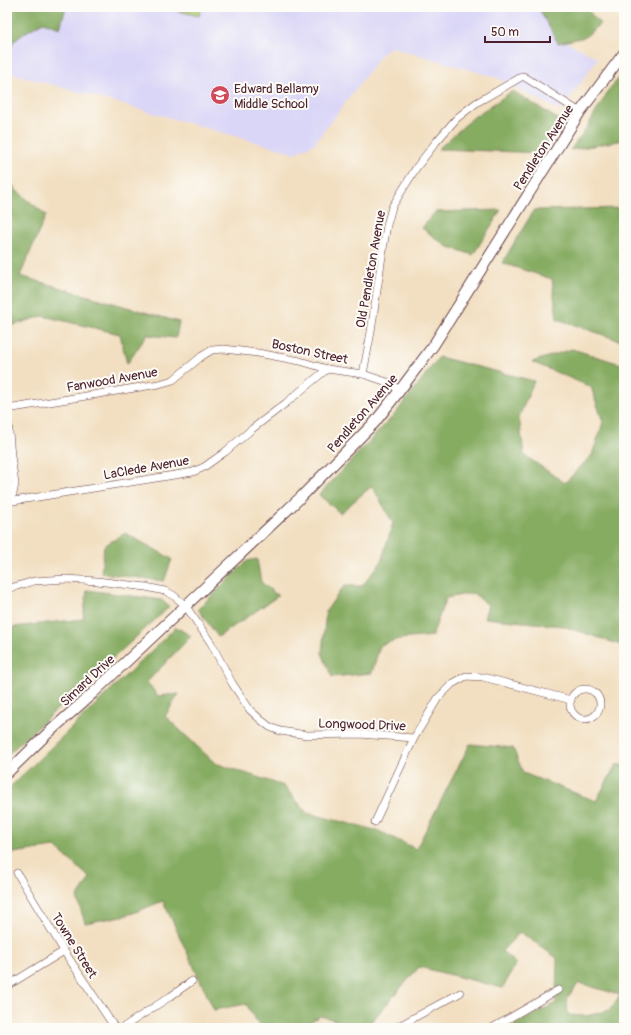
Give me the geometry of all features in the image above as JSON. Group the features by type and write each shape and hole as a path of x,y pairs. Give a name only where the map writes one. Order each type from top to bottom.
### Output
{"street":[{"name":"Pendleton Avenue","path":"185,605 306,492 375,422 441,333 580,112 624,53"},
{"name":"Old Pendleton Avenue","path":"363,374 387,225 392,207 416,168 436,142 457,118 476,104 524,76 580,112"},
{"name":"Boston Street","path":"212,350 224,349 258,353 300,361 327,369 363,374 387,382 400,390"},
{"name":"Fanwood Avenue","path":"7,409 159,384 173,380 202,356 212,350"},
{"name":"LaClede Avenue","path":"7,502 193,472 204,468 327,369"},
{"path":"7,409 15,484 13,494 7,502"},
{"path":"7,589 34,581 66,579 97,581 165,591 173,595 185,605"},
{"name":"Longwood Drive","path":"185,605 211,644 232,683 250,710 270,727 280,731 307,735 359,734 414,738 438,698 452,684 466,676 483,677 571,700"},
{"name":"Simard Drive","path":"7,773 185,605"},
{"path":"582,690 592,691 599,698 600,707 591,718 582,719 572,710 571,700 577,692 582,690"},
{"path":"375,822 414,738"},
{"name":"Towne Street","path":"17,873 64,951 114,1028"},
{"path":"7,986 64,951"},
{"path":"122,1028 172,996 192,981"},
{"path":"492,1028 558,990"},
{"path":"395,1028 460,993"}],"shaded area":[{"name":"Edward Bellamy Middle School","path":"7,7 539,7 559,38 598,58 561,111 497,78 392,47 384,51 314,144 295,153 7,72"}],"green space":[{"path":"7,7 66,7 60,28 43,22 13,42 7,58"},
{"path":"166,7 201,7 199,16"},
{"path":"538,7 585,7 600,24 585,37 558,43"},
{"path":"624,73 624,140 570,150 586,129 610,88"},
{"path":"513,91 559,120 543,153 438,149 475,116"},
{"path":"7,177 17,191 46,215 20,276 179,322 176,338 147,335 127,364 120,334 43,316 7,327"},
{"path":"624,208 624,342 557,319 552,279 502,263 534,210"},
{"path":"501,210 473,255 446,246 422,228 435,212"},
{"path":"572,349 624,365 624,646 563,626 484,618 488,605 473,593 446,598 432,636 399,639 380,645 372,673 332,677 322,653 326,611 344,586 362,586 381,562 393,523 372,486 340,513 319,495 395,414 439,357 534,381 519,417 524,455 565,483 592,455 603,422 591,387 532,362"},
{"path":"125,533 172,559 164,581 101,573 104,546"},
{"path":"257,559 261,582 278,596 218,637 198,609 247,561"},
{"path":"87,590 162,600 169,607 7,755 7,636 13,627 83,619"},
{"path":"176,627 191,636 147,682 158,696 179,694 165,716 215,763 284,786 307,813 379,831 416,849 470,744 513,748 523,773 596,801 616,765 624,765 624,921 620,921 621,941 624,942 623,1028 508,1028 556,1003 557,958 520,932 502,951 516,964 503,988 419,967 366,1028 320,1016 300,1028 261,1028 246,1004 214,1010 163,901 128,915 85,923 77,898 90,878 55,847 7,854 7,790","holes":["579,983 620,995 610,1010 586,1016 568,1015 567,998"]}],"place":[{"name":"Edward Bellamy Middle School","path":"220,95"}]}
